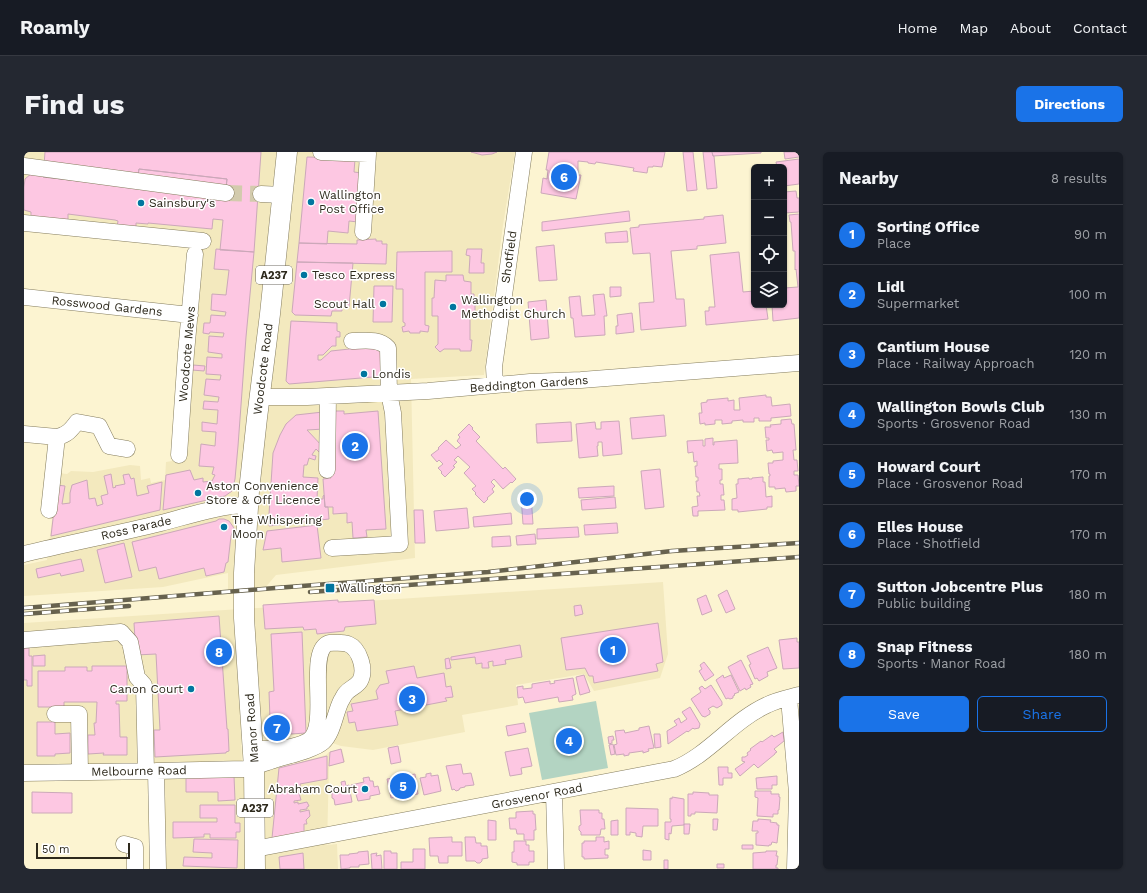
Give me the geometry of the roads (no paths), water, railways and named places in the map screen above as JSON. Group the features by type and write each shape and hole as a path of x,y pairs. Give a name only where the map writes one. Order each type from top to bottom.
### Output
{"main road":[{"name":"Woodcote Road","path":"243,587 248,505 287,152"},
{"name":"Manor Road","path":"243,587 254,758 255,869"}],"street":[{"path":"321,152 368,154 363,232"},
{"name":"Shotfield","path":"495,385 494,367 524,152"},
{"path":"24,166 226,193"},
{"path":"261,194 282,195"},
{"name":"Woodcote Mews","path":"24,223 199,247 190,315 179,454"},
{"name":"Rosswood Gardens","path":"24,297 190,315"},
{"path":"332,548 400,544 393,413 389,393 388,348 384,344 377,341 352,341"},
{"name":"Beddington Gardens","path":"260,397 307,397 440,390 530,382 581,380 799,363"},
{"path":"327,470 328,396"},
{"path":"24,434 57,437 67,434 77,422 99,426 109,446 127,449"},
{"path":"49,510 57,437"},
{"name":"Ross Parade","path":"24,554 206,512 240,505 248,505"},
{"path":"24,640 121,632 130,642 137,677 144,685 158,869"},
{"name":"Melbourne Road","path":"24,773 235,770 254,758 271,748 291,747 308,741 314,736 317,719 318,667 320,653 323,647 329,643 347,644 352,647 360,658 362,664 362,676 356,686 347,692 341,701 327,737 322,743 307,750 272,760 254,758"},
{"path":"794,696 797,793 795,869"},
{"name":"Grosvenor Road","path":"255,849 674,770 684,766 700,755 734,726 765,705 794,696"},
{"path":"55,714 79,714 80,772"},
{"path":"554,792 556,869"},
{"path":"124,844 135,847 134,869"}],"tunnel":[{"path":"226,193 261,194"}],"railway":[{"path":"24,608 488,572 672,551 799,543"},
{"path":"310,592 799,557"},
{"path":"24,614 129,606"}],"place":[{"name":"Elles House","path":"564,177"},
{"name":"Wallington Post Office","path":"311,202"},
{"name":"Sainsbury's","path":"141,203"},
{"name":"Tesco Express","path":"304,275"},
{"name":"Scout Hall","path":"383,304"},
{"name":"Wallington Methodist Church","path":"453,307"},
{"name":"Londis","path":"364,374"},
{"name":"Lidl","path":"355,446"},
{"name":"Aston Convenience Store & Off Licence","path":"198,493"},
{"name":"The Whispering Moon","path":"224,527"},
{"name":"Wallington","path":"330,588"},
{"name":"Sorting Office","path":"613,650"},
{"name":"Snap Fitness","path":"219,652"},
{"name":"Canon Court","path":"191,689"},
{"name":"Cantium House","path":"412,699"},
{"name":"Sutton Jobcentre Plus","path":"277,728"},
{"name":"Wallington Bowls Club","path":"569,741"},
{"name":"Howard Court","path":"403,786"},
{"name":"Abraham Court","path":"365,789"}]}
